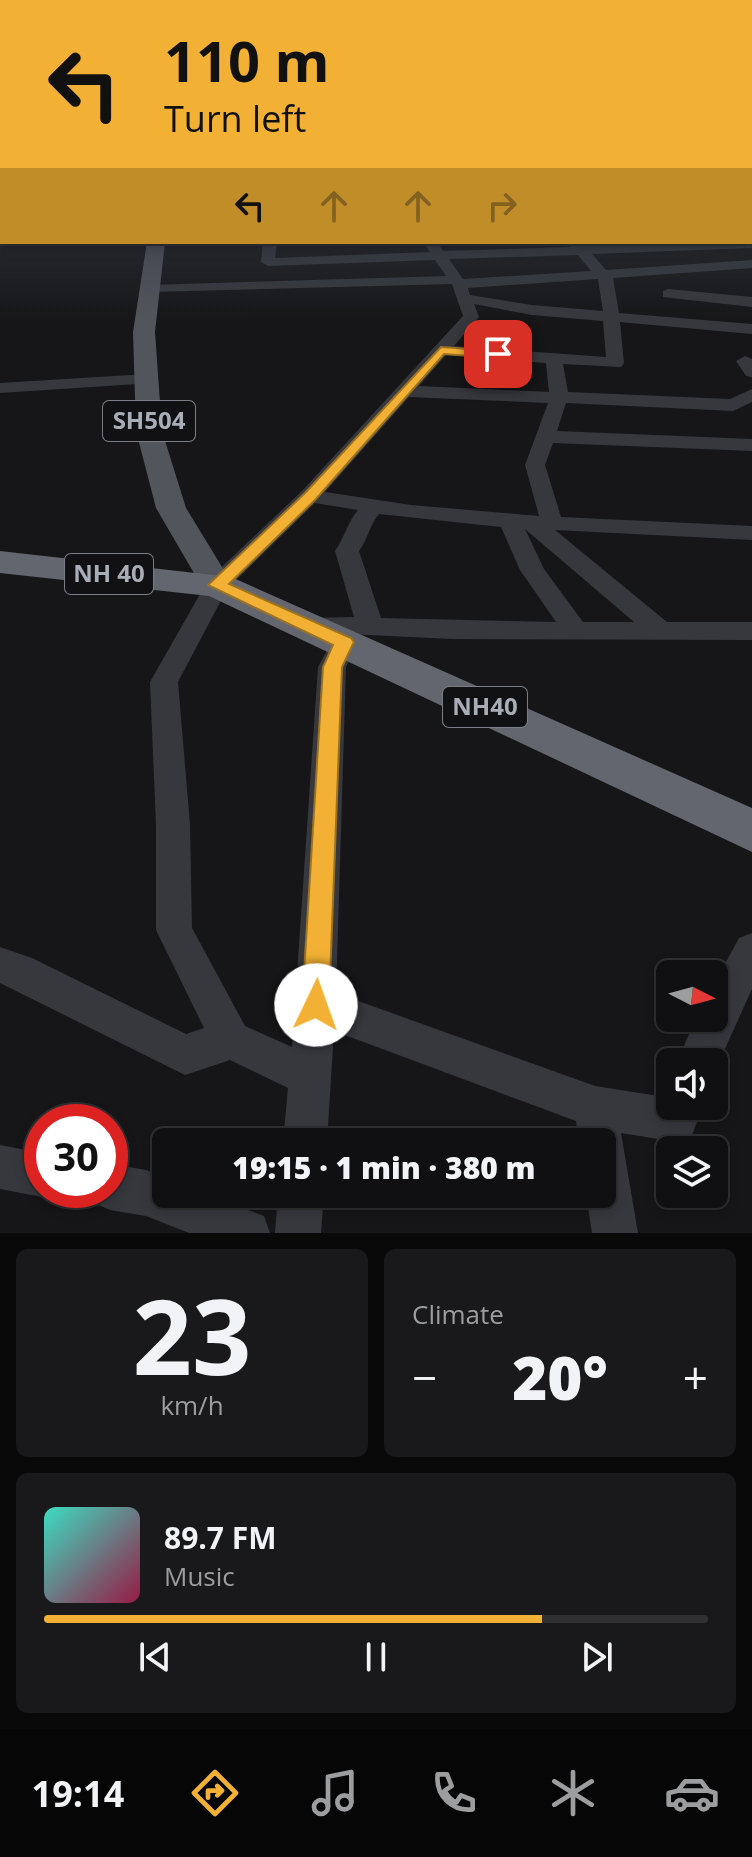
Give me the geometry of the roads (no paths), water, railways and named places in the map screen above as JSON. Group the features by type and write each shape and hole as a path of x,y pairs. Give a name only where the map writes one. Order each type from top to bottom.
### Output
{"highway":[{"name":"NH 40","path":"0,562 217,585"},
{"name":"NH40","path":"217,585 302,623 357,634 752,831"}],"main road":[{"name":"SH504","path":"156,244 144,332 149,431 171,508 217,585"}],"street":[{"path":"270,244 268,262 430,251 752,244"},
{"path":"386,244 391,248 430,251 462,295 532,310 609,309 676,323 752,329"},
{"path":"441,350 615,363 608,281 578,246"},
{"path":"151,288 462,295 602,274 752,264"},
{"path":"668,294 752,302"},
{"path":"310,1076 231,1040 174,930 173,825 164,682 217,585 310,496 441,350 462,295"},
{"path":"554,359 559,397 535,465 545,492 531,522 532,570 576,631"},
{"path":"0,388 147,379"},
{"path":"404,391 559,397 744,427"},
{"path":"744,427 752,395"},
{"path":"545,437 744,427"},
{"path":"310,496 374,506 531,522 752,533"},
{"path":"306,1128 316,1005 332,667 357,634 347,551 355,540 358,525 374,506"},
{"path":"531,522 661,631"},
{"path":"357,634 752,631"},
{"path":"703,1048 752,950"},
{"path":"0,965 19,971 185,1055 231,1040"},
{"path":"316,1005 588,1128"},
{"path":"616,1130 677,1120"},
{"path":"0,1167 24,1172"},
{"path":"128,1190 146,1193 247,1233"},
{"path":"298,1233 300,1208"},
{"path":"611,1208 615,1233"}]}
